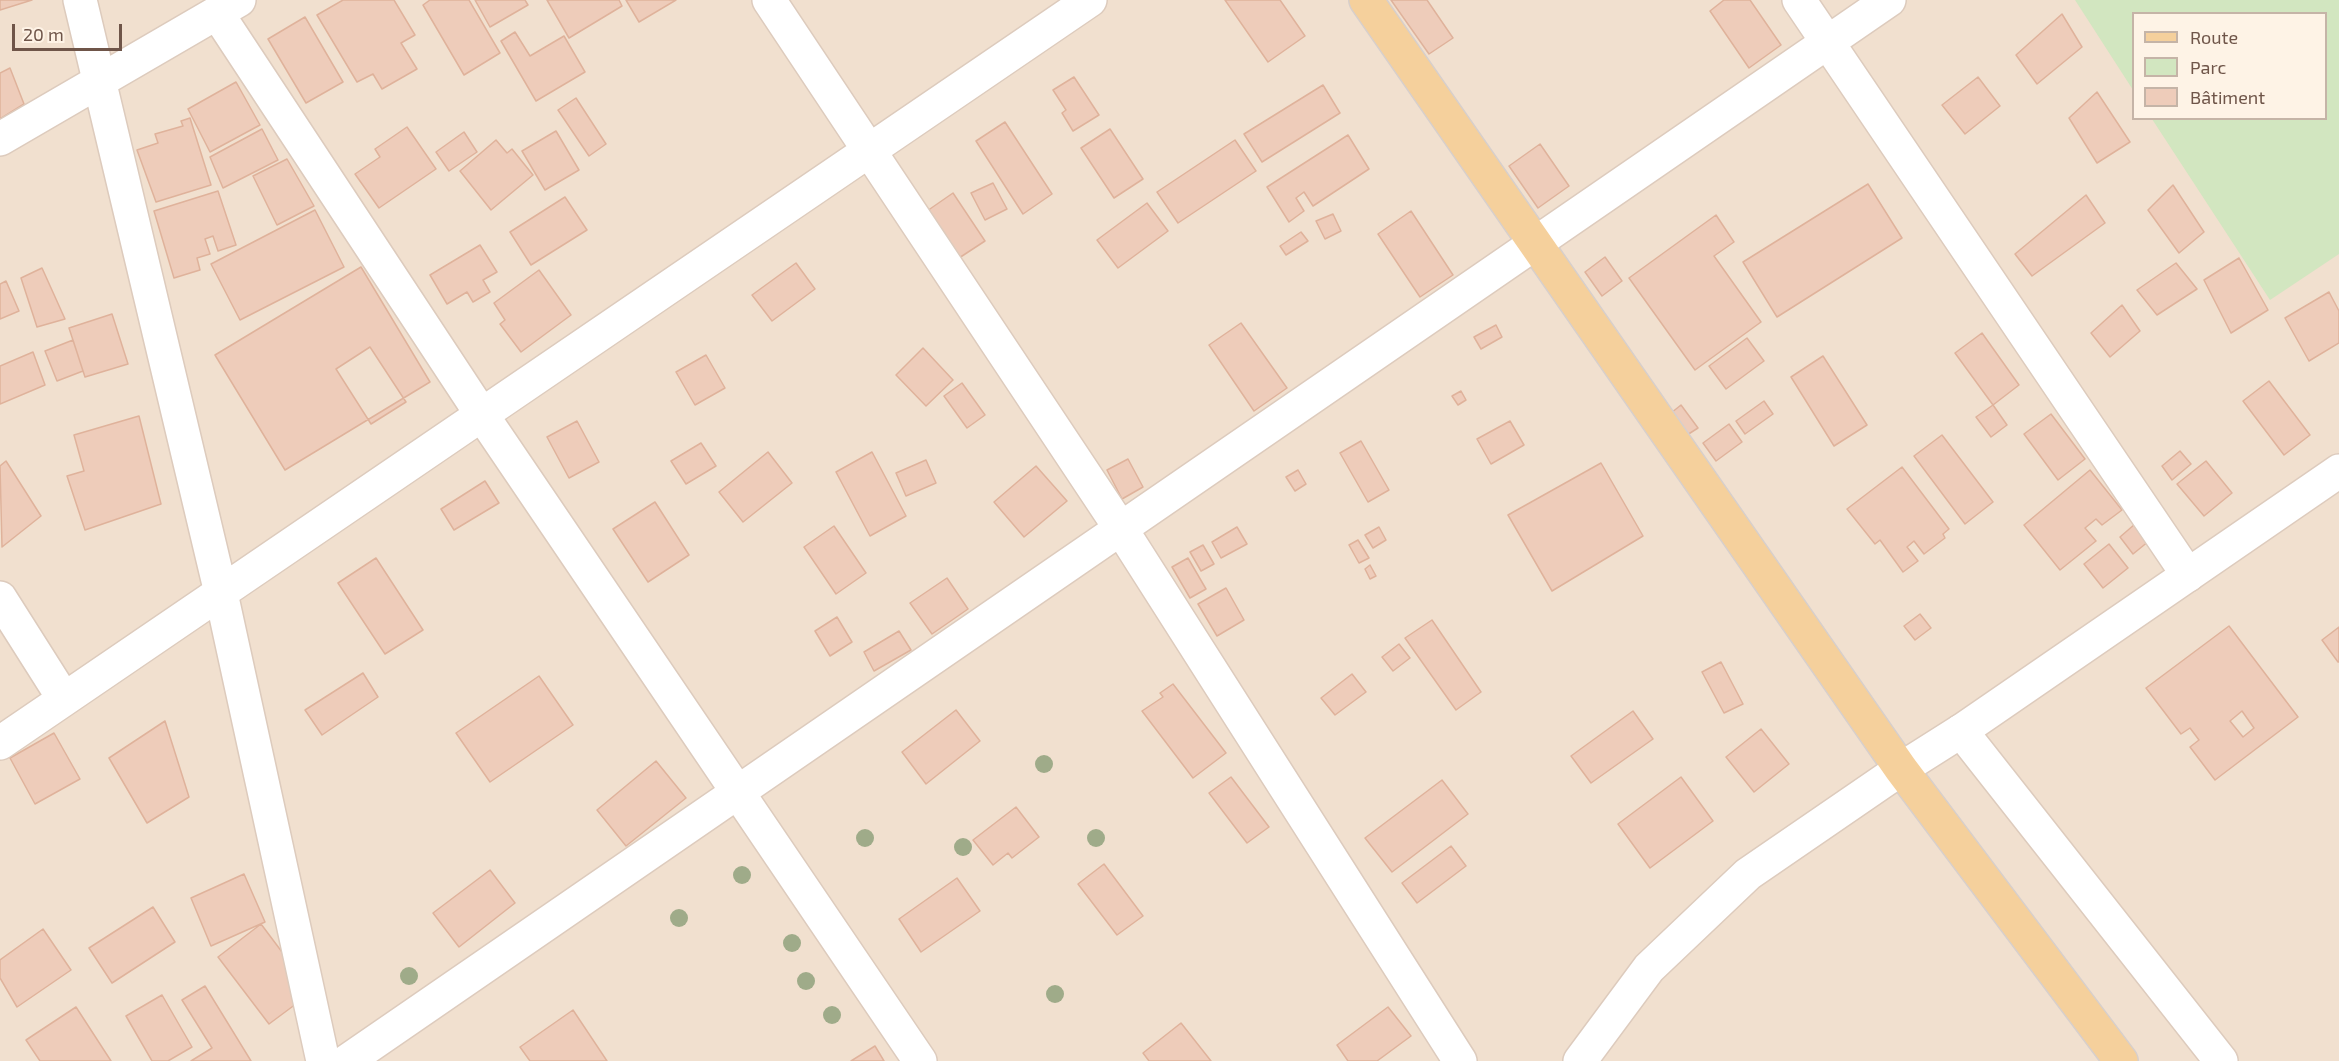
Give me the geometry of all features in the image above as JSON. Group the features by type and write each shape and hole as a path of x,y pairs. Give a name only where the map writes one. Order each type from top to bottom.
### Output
{"main road":[{"path":"1366,0 1900,769 2121,1061"}],"street":[{"path":"80,0 221,592 323,1061"},
{"path":"769,0 1121,529 1460,1061"},
{"path":"0,743 1090,0"},
{"path":"1799,0 2188,575"},
{"path":"347,1061 1889,0"},
{"path":"0,139 228,6 482,415 920,1061"},
{"path":"1580,1061 1649,968 1748,874 1900,769 1961,731 2339,471"},
{"path":"0,598 64,699"},
{"path":"1961,731 2221,1061"}],"shaded area":[{"path":"0,0 2339,0 2339,1061 0,1061"}],"green space":[{"path":"2075,0 2339,0 2339,254 2270,300 2153,120 2327,120 2327,12 2132,12 2132,88"}],"building":[{"path":"0,0 32,0 0,10"},
{"path":"343,0 394,0 415,35 401,43 417,69 382,89 373,74 357,82 317,15"},
{"path":"430,0 469,0 500,53 464,75 423,5"},
{"path":"475,0 525,0 528,5 490,27"},
{"path":"547,0 619,0 622,6 569,38"},
{"path":"626,0 676,0 639,22"},
{"path":"1225,0 1280,0 1305,36 1268,62"},
{"path":"1391,0 1427,0 1453,38 1429,54"},
{"path":"1724,0 1750,0 1781,45 1749,68 1710,11"},
{"path":"2062,14 2082,47 2037,84 2016,55"},
{"path":"305,17 343,82 306,103 268,39"},
{"path":"515,32 530,56 564,36 585,72 536,101 501,41"},
{"path":"10,68 24,104 0,119 0,73"},
{"path":"1074,77 1099,115 1073,131 1062,113 1066,110 1053,90"},
{"path":"1978,77 2000,106 1965,134 1942,105"},
{"path":"236,82 260,125 210,152 188,109"},
{"path":"1323,85 1340,113 1262,162 1244,134"},
{"path":"2097,92 2130,142 2097,163 2069,118"},
{"path":"576,98 606,144 589,156 558,110"},
{"path":"190,118 211,185 156,202 137,150 158,143 155,134 183,126 181,121"},
{"path":"1005,122 1052,194 1023,214 976,141"},
{"path":"407,127 436,169 379,208 355,174 380,157 375,149"},
{"path":"262,129 278,160 223,188 210,157"},
{"path":"1110,129 1143,179 1114,198 1081,148"},
{"path":"556,131 579,170 545,190 522,151"},
{"path":"464,132 477,152 449,171 436,152"},
{"path":"1348,135 1369,169 1313,206 1304,192 1296,198 1304,211 1289,222 1267,187"},
{"path":"496,140 507,153 512,149 533,175 491,210 460,171"},
{"path":"1235,140 1256,171 1178,223 1157,192"},
{"path":"1540,144 1569,186 1538,208 1509,166"},
{"path":"287,159 314,206 277,225 253,176"},
{"path":"993,183 1007,209 985,220 971,193"},
{"path":"1868,184 1902,238 1777,317 1743,262"},
{"path":"2173,185 2204,232 2179,253 2148,210"},
{"path":"218,191 236,245 218,251 213,236 205,239 210,254 197,258 200,270 174,278 154,211"},
{"path":"953,193 985,241 959,258 927,211"},
{"path":"2086,195 2105,223 2032,276 2015,254"},
{"path":"565,197 587,230 531,265 510,232"},
{"path":"1147,203 1168,231 1118,268 1097,240"},
{"path":"315,210 344,267 240,320 211,264"},
{"path":"1411,211 1453,275 1420,297 1378,234"},
{"path":"1333,214 1341,231 1325,239 1316,221"},
{"path":"1716,215 1734,242 1714,256 1761,322 1695,370 1629,278"},
{"path":"1301,232 1308,241 1286,255 1280,246"},
{"path":"480,245 497,272 483,280 490,292 473,302 467,292 447,304 430,275"},
{"path":"1605,257 1622,281 1602,296 1585,272"},
{"path":"2239,258 2268,310 2231,333 2204,280"},
{"path":"796,263 815,289 772,321 752,295"},
{"path":"2176,263 2197,289 2157,315 2137,290"},
{"path":"361,267 430,382 285,470 215,355"},
{"path":"42,268 65,319 37,327 21,278"},
{"path":"539,270 571,315 521,352 500,324 505,320 494,303"},
{"path":"6,281 19,311 0,319 0,284"},
{"path":"2329,292 2339,311 2339,343 2309,361 2285,318"},
{"path":"2122,305 2140,331 2110,357 2091,333"},
{"path":"112,314 128,364 85,377 69,328"},
{"path":"1241,323 1287,388 1254,411 1209,345"},
{"path":"1496,325 1502,337 1481,349 1474,337"},
{"path":"1982,333 2019,385 1993,405 1955,353"},
{"path":"1747,338 1764,361 1726,389 1709,366"},
{"path":"73,340 83,371 57,381 45,351"},
{"path":"370,347 406,402 371,424 336,369"},
{"path":"923,348 953,380 926,406 896,375"},
{"path":"33,352 45,385 0,404 0,366"},
{"path":"706,355 725,388 695,405 676,372"},
{"path":"1823,356 1867,425 1834,446 1791,377"},
{"path":"2269,381 2310,435 2284,455 2243,401"},
{"path":"962,383 985,415 967,428 944,396"},
{"path":"1461,391 1466,400 1458,405 1452,396"},
{"path":"1764,401 1773,414 1745,434 1736,421"},
{"path":"1681,405 1698,428 1687,435 1671,413"},
{"path":"1993,405 2007,425 1991,437 1976,417"},
{"path":"2051,414 2085,459 2058,480 2024,434"},
{"path":"139,416 161,504 85,530 67,476 84,471 74,435"},
{"path":"577,421 599,462 569,478 547,437"},
{"path":"1510,421 1524,445 1491,464 1477,439"},
{"path":"1729,424 1742,442 1716,461 1703,443"},
{"path":"1942,435 1993,502 1965,524 1914,456"},
{"path":"1361,441 1389,490 1368,502 1340,453"},
{"path":"701,443 716,466 686,484 671,461"},
{"path":"2180,451 2191,464 2172,480 2162,466"},
{"path":"768,452 792,483 743,522 719,492"},
{"path":"872,452 906,516 870,536 836,472"},
{"path":"1128,459 1143,487 1122,499 1107,470"},
{"path":"926,460 936,483 906,496 896,473"},
{"path":"6,461 41,516 2,547 0,466"},
{"path":"2206,461 2232,493 2204,516 2177,484"},
{"path":"1601,463 1643,536 1552,591 1508,515"},
{"path":"1036,466 1067,501 1024,537 994,502"},
{"path":"1902,467 1949,529 1943,534 1945,538 1924,554 1914,541 1907,547 1918,561 1903,572 1880,540 1875,544 1847,509"},
{"path":"1298,470 1306,484 1295,491 1286,477"},
{"path":"2090,470 2122,510 2102,525 2096,519 2085,528 2096,541 2060,570 2024,525"},
{"path":"485,481 499,503 454,530 441,509"},
{"path":"655,502 689,555 648,582 613,529"},
{"path":"2135,524 2149,541 2133,554 2120,537"},
{"path":"834,526 866,573 836,594 804,547"},
{"path":"1237,527 1247,544 1221,558 1212,542"},
{"path":"1379,527 1386,540 1373,548 1365,535"},
{"path":"1358,540 1369,558 1359,563 1349,545"},
{"path":"2109,544 2128,568 2103,588 2084,564"},
{"path":"1203,545 1214,564 1201,571 1190,552"},
{"path":"376,558 423,630 385,654 338,583"},
{"path":"1188,558 1206,589 1190,598 1172,567"},
{"path":"1370,565 1376,576 1370,579 1365,569"},
{"path":"947,578 968,609 932,634 910,603"},
{"path":"1226,588 1244,620 1217,636 1198,604"},
{"path":"1920,614 1931,628 1915,640 1904,626"},
{"path":"837,617 852,642 830,656 815,631"},
{"path":"1432,620 1481,692 1456,710 1405,638"},
{"path":"2229,626 2298,717 2215,780 2190,747 2199,740 2190,728 2181,734 2146,688","holes":["2242,711 2254,728 2243,737 2230,721"]},
{"path":"2339,627 2339,662 2338,662 2322,640"},
{"path":"899,631 911,650 874,671 864,652"},
{"path":"1399,644 1410,658 1393,671 1382,657"},
{"path":"1721,662 1743,704 1724,713 1702,672"},
{"path":"363,673 378,697 322,735 305,710"},
{"path":"1352,674 1366,692 1335,715 1321,698"},
{"path":"539,676 573,725 490,782 456,733"},
{"path":"1173,684 1226,753 1193,778 1142,711 1163,697 1160,693"},
{"path":"956,710 980,741 926,784 902,752"},
{"path":"1633,711 1653,739 1591,783 1571,756"},
{"path":"165,721 189,797 147,823 109,758"},
{"path":"1761,729 1789,764 1754,792 1726,757"},
{"path":"54,733 80,779 35,804 10,758"},
{"path":"656,761 686,798 626,846 597,810"},
{"path":"1231,777 1269,827 1247,843 1209,793"},
{"path":"1681,777 1713,821 1650,868 1618,824"},
{"path":"1442,780 1468,814 1392,872 1365,838"},
{"path":"1016,807 1039,837 1012,858 1008,853 993,865 973,840"},
{"path":"1451,846 1466,866 1417,903 1402,883"},
{"path":"1104,864 1143,916 1117,935 1078,884"},
{"path":"490,870 515,903 459,947 433,913"},
{"path":"244,874 265,922 211,946 191,898"},
{"path":"957,878 980,911 921,952 899,919"},
{"path":"153,907 175,942 112,983 89,948"},
{"path":"261,924 312,992 269,1024 218,957"},
{"path":"43,929 71,970 17,1007 0,978 0,960"},
{"path":"205,986 251,1061 191,1061 212,1048 182,1000"},
{"path":"162,995 192,1047 168,1061 152,1061 126,1016"},
{"path":"76,1007 111,1061 40,1061 26,1040"},
{"path":"1388,1007 1411,1036 1377,1061 1348,1061 1337,1045"},
{"path":"573,1010 607,1061 530,1061 520,1047"},
{"path":"1181,1023 1211,1061 1149,1061 1143,1053"},
{"path":"875,1046 884,1061 851,1061"}]}
